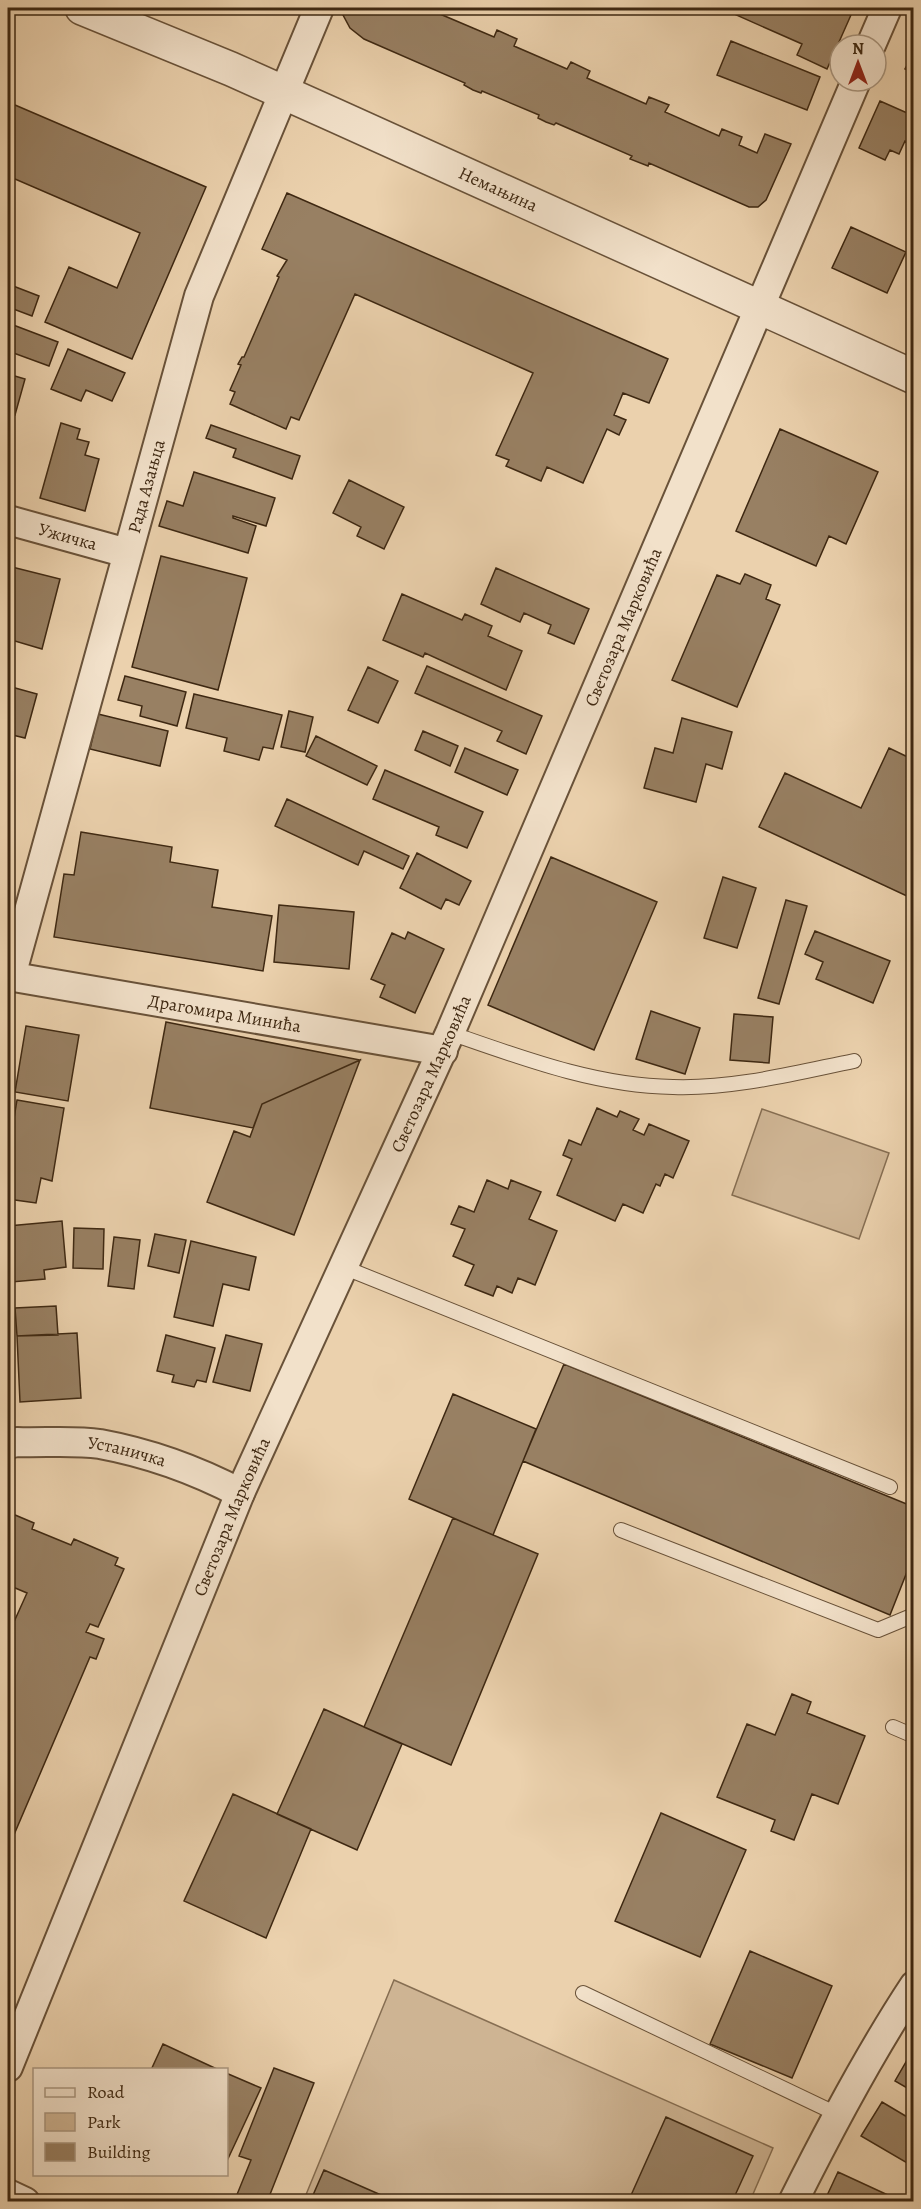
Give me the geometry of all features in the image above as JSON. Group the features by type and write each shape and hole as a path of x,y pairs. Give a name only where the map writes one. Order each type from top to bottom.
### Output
{"street":[{"name":"Немањина","path":"82,8 231,69 914,377"},
{"name":"Рада Азањца","path":"9,976 199,296 319,8"},
{"path":"876,33 887,8"},
{"name":"Светозара Марковића","path":"8,2067 240,1493 447,1042 851,93"},
{"name":"Ужичка","path":"8,520 127,553"},
{"name":"Драгомира Минића","path":"9,976 447,1042"},
{"name":"Устаничка","path":"8,1444 16,1442 98,1444 161,1458 240,1493"},
{"path":"794,2202 893,2016 914,1986"},
{"path":"8,2194 25,2202"}],"lane":[{"path":"447,1042 567,1071 673,1088 727,1084 854,1061"},
{"path":"344,1268 890,1487"},
{"path":"621,1530 878,1630 914,1615"},
{"path":"893,1727 914,1736"},
{"path":"583,1993 839,2115"}],"green space":[{"path":"762,1109 889,1153 859,1239 732,1195"},
{"path":"394,1980 773,2148 750,2201 303,2202"}],"building":[{"path":"341,8 443,8 440,14 494,37 497,30 517,39 514,46 567,69 571,62 590,71 587,78 646,104 649,97 669,105 665,112 719,136 722,129 742,137 739,145 757,153 765,134 791,144 766,200 758,207 749,207 649,163 648,166 630,159 632,156 556,123 554,125 546,122 538,118 539,115 482,91 481,93 473,90 464,85 465,83 364,39 350,28"},
{"path":"737,8 834,8 851,15 843,33 828,33 827,69 797,55 802,44 734,14"},
{"path":"731,41 820,77 807,110 717,75"},
{"path":"914,52 914,73 905,69"},
{"path":"880,101 914,116 914,145 905,141 899,154 890,150 885,160 859,148"},
{"path":"8,102 206,187 132,359 45,322 69,267 117,288 140,233 8,176"},
{"path":"287,193 668,359 649,403 623,393 614,415 626,420 619,435 607,429 583,483 547,467 541,481 506,466 509,460 496,455 533,373 355,294 299,420 291,417 286,429 230,404 235,392 230,390 241,365 238,364 244,357 279,277 277,276 287,260 262,249"},
{"path":"851,227 906,252 887,293 832,268"},
{"path":"8,284 39,296 32,316 8,307"},
{"path":"8,323 58,342 49,366 8,351"},
{"path":"68,349 125,373 112,401 86,390 81,401 51,389"},
{"path":"8,374 25,379 15,415 8,412"},
{"path":"61,423 80,429 77,439 89,442 85,455 99,459 85,511 40,498"},
{"path":"211,425 300,456 292,479 233,457 236,449 206,438"},
{"path":"780,429 878,472 846,544 829,536 816,566 736,531"},
{"path":"194,472 275,498 266,526 233,516 233,518 256,526 248,553 159,526 167,501 183,506"},
{"path":"349,480 404,507 384,549 357,536 361,527 333,513"},
{"path":"161,556 247,578 218,690 132,667"},
{"path":"8,566 60,579 42,649 8,639"},
{"path":"496,568 589,609 574,644 548,633 551,625 524,613 520,622 481,604"},
{"path":"745,574 771,585 766,599 780,605 737,707 672,680 717,575 740,584"},
{"path":"402,594 462,620 465,614 492,626 488,636 522,651 506,690 425,653 423,657 383,640"},
{"path":"427,666 542,716 526,754 497,741 502,731 415,693"},
{"path":"368,667 398,681 378,723 348,710"},
{"path":"125,676 186,692 177,726 140,716 142,706 118,700"},
{"path":"8,686 37,694 25,738 8,734"},
{"path":"194,694 282,715 273,749 263,747 259,760 224,751 227,738 186,728"},
{"path":"289,711 313,717 305,752 281,747"},
{"path":"98,714 168,731 160,766 90,749"},
{"path":"682,718 732,732 722,769 706,764 696,802 644,788 655,748 673,753"},
{"path":"423,731 458,746 450,766 415,750"},
{"path":"316,736 377,766 367,785 306,756"},
{"path":"465,748 518,770 507,795 455,772"},
{"path":"889,748 914,760 914,887 909,897 759,827 785,773 861,808"},
{"path":"385,770 483,812 467,848 436,835 439,827 373,799"},
{"path":"287,799 409,856 403,869 364,851 358,865 275,826"},
{"path":"81,832 172,847 170,862 218,870 212,907 272,916 263,971 54,937 64,874 74,875"},
{"path":"417,853 471,881 459,905 446,899 441,909 400,888"},
{"path":"551,857 657,902 594,1050 488,1005"},
{"path":"723,877 756,888 737,948 704,938"},
{"path":"786,900 807,906 779,1004 758,998"},
{"path":"279,905 354,912 349,969 274,962"},
{"path":"815,931 890,961 873,1003 816,979 823,962 805,954"},
{"path":"408,932 444,949 415,1013 380,997 385,985 371,979 392,933 405,939"},
{"path":"651,1011 700,1028 685,1074 636,1059"},
{"path":"734,1014 773,1017 769,1063 730,1060"},
{"path":"166,1022 360,1060 262,1104 253,1128 150,1108"},
{"path":"26,1026 79,1035 68,1101 15,1092"},
{"path":"360,1060 294,1235 207,1202 234,1131 250,1137 262,1104"},
{"path":"17,1100 64,1108 52,1181 41,1178 36,1203 8,1199 8,1155"},
{"path":"597,1108 617,1117 620,1111 639,1119 633,1130 644,1135 649,1124 689,1141 673,1178 665,1174 660,1186 656,1184 643,1213 623,1204 615,1221 557,1195 572,1159 563,1155 569,1140 581,1145"},
{"path":"487,1180 508,1189 511,1180 541,1192 529,1219 557,1231 535,1285 518,1278 512,1293 497,1286 493,1296 465,1285 474,1265 453,1256 465,1229 451,1224 459,1206 474,1212"},
{"path":"62,1221 66,1267 44,1270 45,1279 11,1282 8,1226"},
{"path":"74,1228 104,1229 103,1269 73,1268"},
{"path":"155,1234 186,1240 179,1273 148,1266"},
{"path":"114,1237 140,1240 134,1289 108,1286"},
{"path":"191,1241 256,1257 249,1290 223,1284 213,1326 174,1317"},
{"path":"56,1306 58,1335 17,1336 15,1308"},
{"path":"77,1333 81,1398 20,1402 17,1336"},
{"path":"166,1335 215,1348 206,1382 197,1380 194,1387 172,1382 174,1375 157,1371"},
{"path":"226,1335 262,1344 250,1391 213,1382"},
{"path":"564,1364 914,1507 914,1554 890,1615 523,1461"},
{"path":"453,1394 536,1429 493,1535 409,1499"},
{"path":"8,1512 34,1523 32,1529 71,1545 74,1539 118,1558 115,1565 124,1569 98,1627 90,1624 86,1632 104,1639 96,1659 90,1657 13,1837 8,1835 8,1622 13,1624 27,1593 8,1585"},
{"path":"453,1518 538,1554 451,1765 364,1727"},
{"path":"792,1694 811,1702 807,1713 865,1736 838,1804 812,1794 794,1840 771,1831 775,1820 717,1797 747,1724 775,1735"},
{"path":"324,1709 402,1744 357,1850 277,1814"},
{"path":"233,1794 311,1829 266,1938 184,1901"},
{"path":"661,1813 746,1850 700,1957 615,1921"},
{"path":"750,1951 832,1986 792,2078 710,2044"},
{"path":"163,2044 215,2068 152,2068"},
{"path":"914,2048 914,2092 895,2081"},
{"path":"274,2068 314,2083 267,2202 234,2202 251,2160 239,2156"},
{"path":"228,2074 261,2088 228,2159"},
{"path":"882,2102 914,2121 914,2167 861,2136"},
{"path":"666,2117 753,2156 732,2202 628,2202"},
{"path":"324,2170 397,2202 310,2202"},
{"path":"838,2172 903,2202 824,2202"}]}
